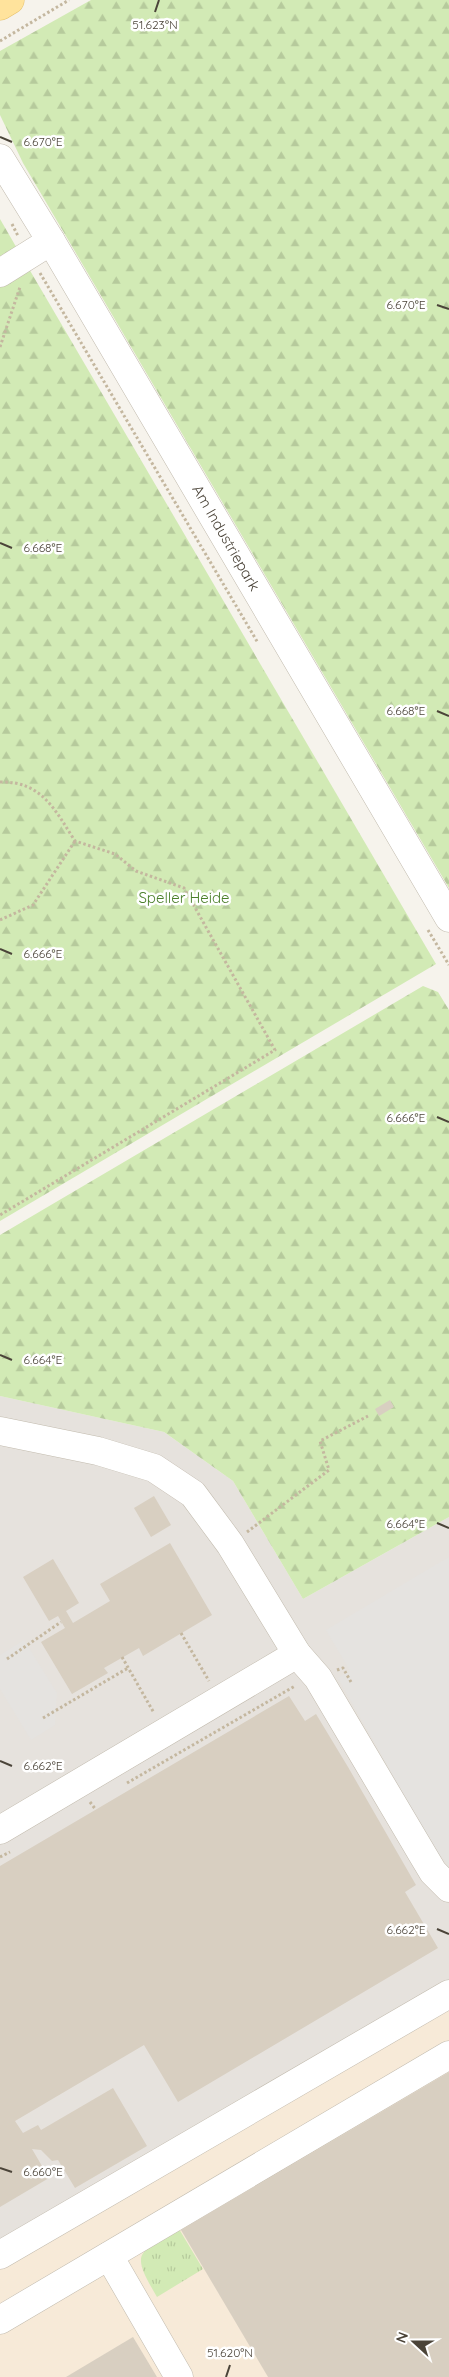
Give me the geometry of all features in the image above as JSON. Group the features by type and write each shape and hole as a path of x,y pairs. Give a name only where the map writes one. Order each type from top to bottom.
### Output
{"main road":[{"path":"0,6 10,0"}],"street":[{"name":"Am Industriepark","path":"0,158 41,248 436,920"},
{"path":"0,273 41,248"},
{"path":"0,1431 98,1451 154,1468 193,1494 230,1544 297,1654 328,1674 424,1857 434,1872 449,1888"},
{"path":"8,1839 172,1744 297,1654"},
{"path":"0,2255 449,1994"},
{"path":"0,2320 449,2055"},
{"path":"109,2256 180,2377"}],"path":[{"path":"0,41 69,0"},
{"path":"10,221 41,248 262,649"},
{"path":"0,347 41,248"},
{"path":"0,782 18,782 50,801 75,841 115,854 136,871 184,888 274,1050 0,1215"},
{"path":"0,920 33,905 75,841"},
{"path":"436,920 449,965"},
{"path":"230,1544 329,1470 320,1441 368,1416"},
{"path":"7,1659 61,1622"},
{"path":"122,1657 181,1759"},
{"path":"43,1718 128,1668"},
{"path":"126,1784 172,1744 288,1689 343,1668 351,1682 342,1676 328,1674"},
{"path":"83,1808 100,1799"},
{"path":"0,1857 8,1839"}],"shaded area":[{"path":"0,1396 164,1432 233,1481 303,1599 449,1517 449,2002 0,2268"},
{"path":"449,1557 449,1865 434,1849 338,1678 350,1671 326,1630"},
{"path":"24,1640 57,1693 55,1725 31,1740 0,1689 0,1655"},
{"path":"449,2002 449,2377 0,2377 0,2268"}],"green space":[{"path":"91,0 449,0 449,888 23,163 0,115 0,51"},
{"path":"0,219 22,257 0,270"},
{"name":"Speller Heide","path":"25,262 436,964 0,1221 0,277"},
{"path":"423,986 438,992 449,1010 449,1517 303,1599 233,1481 164,1432 0,1396 0,1235"},
{"path":"179,2229 203,2269 157,2297 143,2270 142,2255 146,2249"}],"building":[{"path":"390,1400 394,1407 379,1416 375,1409"},
{"path":"154,1496 171,1525 151,1537 134,1508"},
{"path":"170,1543 212,1615 143,1656 139,1648 104,1668 108,1673 72,1694 41,1642 65,1628 58,1616 49,1621 23,1577 53,1559 79,1603 66,1611 73,1623 110,1601 100,1584"},
{"path":"289,1696 305,1721 316,1714 348,1767 416,1885 405,1892 438,1948 178,2102 144,2045 15,2121 23,2133 38,2125 41,2130 113,2088 147,2146 75,2188 58,2160 52,2161 41,2150 32,2149 49,2178 0,2207 0,1866"},
{"path":"449,2072 449,2377 268,2377 181,2230"},
{"path":"133,2337 157,2377 66,2377"}]}
